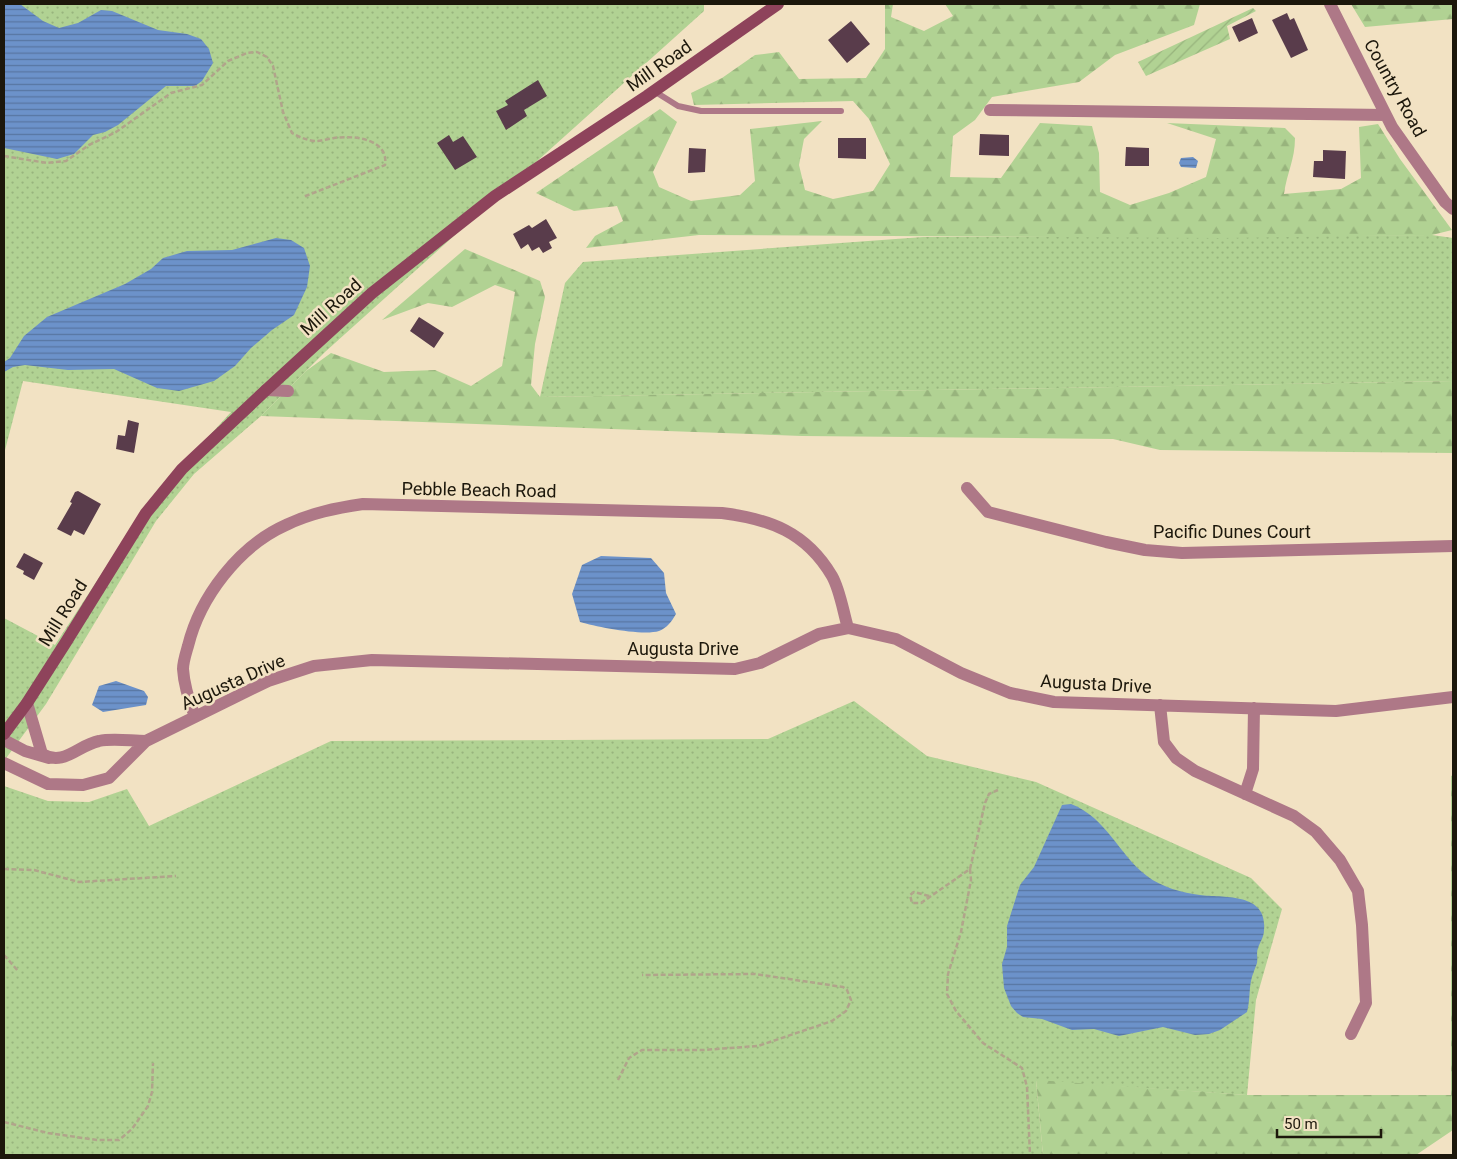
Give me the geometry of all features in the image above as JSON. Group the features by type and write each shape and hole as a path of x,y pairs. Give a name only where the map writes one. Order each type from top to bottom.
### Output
{"main road":[{"name":"Mill Road","path":"4,734 27,703 146,513 182,469 372,293 495,196 654,91 778,4"}],"street":[{"name":"Country Road","path":"1330,4 1392,128 1445,202 1453,209"},
{"path":"990,110 1386,115"},
{"path":"266,390 288,391"},
{"name":"Pacific Dunes Court","path":"966,488 988,512 1145,550 1182,552 1453,546"},
{"name":"Pebble Beach Road","path":"195,717 187,696 183,667 191,634 212,588 245,552 284,525 323,510 363,504 722,513 748,516 786,528 813,549 833,577 848,628"},
{"name":"Augusta Drive","path":"4,763 48,784 83,785 109,778 146,741 268,681 314,666 372,660 734,669 760,663 819,634 848,628 896,639 961,673 1010,693 1054,702 1336,711 1453,698"},
{"path":"27,703 42,754 49,758"},
{"path":"1160,705 1164,742 1176,758 1195,771 1294,816 1316,832 1340,860 1358,891 1362,925 1366,1003 1351,1034"},
{"path":"1245,794 1253,769 1254,708"},
{"name":"Augusta Drive","path":"4,740 25,752 49,758 65,758 98,741 146,741"}],"lane":[{"path":"654,91 687,110 701,112 841,111"}],"path":[{"path":"4,156 48,163 66,162 89,145 116,132 171,93 202,85 228,61 238,55 257,52 267,57 273,66 278,79 283,112 292,133 316,141 336,137 362,138 382,149 386,158 385,165 303,197"},
{"path":"998,790 990,794 985,803 970,870 971,880 961,932 948,974 947,994 956,1011 983,1043 1022,1068 1027,1087 1030,1155"},
{"path":"4,869 34,870 80,882 176,876"},
{"path":"929,896 914,892 910,895 912,902 921,903 970,870"},
{"path":"4,955 18,970"},
{"path":"618,1080 629,1058 642,1050 703,1050 758,1046 799,1030 832,1021 846,1011 851,1000 847,990 843,987 770,975 745,973 642,975"},
{"path":"4,1122 97,1140 119,1140 132,1129 148,1106 152,1092 153,1063"}],"green space":[{"path":"4,4 704,4 704,11 325,352 261,416 194,474 156,521 46,704 4,761 4,618 55,645 148,503 231,412 23,381 4,454"},
{"path":"885,4 893,4 891,17 924,31 953,16 945,4 1200,4 1194,25 1115,55 1079,82 992,97 975,120 953,136 950,177 1001,178 1040,123 1092,126 1099,153 1100,192 1130,205 1169,193 1206,177 1216,139 1167,123 1285,128 1295,138 1294,153 1284,194 1341,189 1361,178 1359,127 1378,124 1400,159 1452,230 1432,235 1220,238 699,235 586,248 595,236 623,221 617,206 574,211 536,193 660,109 677,122 653,172 659,187 691,201 740,195 755,181 750,129 822,121 804,139 799,165 805,190 833,199 873,191 890,164 869,119 853,101 694,105 691,93 722,78 755,55 779,52 799,79 866,78 885,49"},
{"path":"1351,4 1453,4 1453,19 1365,27"},
{"path":"1253,8 1256,11 1227,26 1230,39 1146,76 1138,62"},
{"path":"1432,235 1453,238 1453,381 540,397 565,283 583,262 923,237"},
{"path":"465,249 540,281 545,297 535,344 531,385 540,397 1453,381 1453,453 1160,450 1113,439 802,436 261,416 306,371 331,353 384,372 435,370 471,386 502,366 515,292 495,285 452,307 428,303 382,320"},
{"path":"854,701 927,756 1036,782 1251,878 1282,909 1256,1000 1247,1095 1036,1081 1043,1155 4,1155 4,786 48,801 89,802 127,789 149,826 331,741 768,739"},
{"path":"1453,775 1453,1130 1416,1155 1043,1155 1036,1080 1247,1095 1451,1095 1451,776"}],"water":[{"path":"4,4 20,4 43,21 59,28 78,23 101,10 112,11 158,30 187,34 201,39 209,49 213,63 202,81 195,86 166,86 118,125 105,132 93,135 74,154 57,159 4,148"},
{"path":"1193,157 1198,161 1196,168 1181,167 1179,163 1181,158"},
{"path":"276,238 291,240 304,248 310,266 307,287 294,315 272,330 251,348 235,366 214,381 179,391 157,388 114,369 68,370 25,365 13,367 4,372 4,362 10,358 24,336 47,317 125,284 151,269 163,258 187,251 232,250"},
{"path":"601,556 651,558 664,573 666,593 676,614 667,626 659,631 631,632 580,622 572,594 582,565"},
{"path":"116,681 144,691 148,697 146,705 103,712 92,705 99,686"},
{"path":"1071,804 1094,818 1137,867 1153,880 1172,889 1187,893 1242,899 1252,903 1259,909 1263,918 1264,933 1257,950 1257,963 1251,981 1247,1012 1220,1030 1209,1034 1195,1035 1163,1027 1119,1036 1094,1029 1072,1030 1042,1019 1023,1017 1011,1006 1004,988 1002,964 1007,947 1007,926 1020,885 1034,867 1062,805"}],"building":[{"path":"1287,13 1290,20 1294,18 1308,50 1291,58 1272,20"},
{"path":"1252,18 1258,33 1239,42 1232,27"},
{"path":"851,21 870,44 847,63 828,40"},
{"path":"538,80 547,96 524,110 527,116 506,130 496,111 508,105 505,101"},
{"path":"980,134 1009,135 1009,156 979,155"},
{"path":"449,135 453,142 463,136 477,157 455,170 437,143"},
{"path":"838,138 866,138 866,159 838,158"},
{"path":"1126,147 1149,148 1149,166 1125,166"},
{"path":"689,148 706,149 705,172 688,173"},
{"path":"1323,150 1346,151 1345,179 1313,177 1314,161 1323,161"},
{"path":"546,219 557,238 549,242 552,248 543,253 539,247 532,251 528,244 521,249 513,234 529,225 532,228"},
{"path":"419,317 444,333 434,348 410,331"},
{"path":"128,420 139,423 134,453 116,449 118,435 125,436"},
{"path":"78,491 101,504 84,535 74,530 71,536 57,529 72,503 70,502 75,492"},
{"path":"24,553 43,563 34,580 23,574 24,571 16,567"}]}
